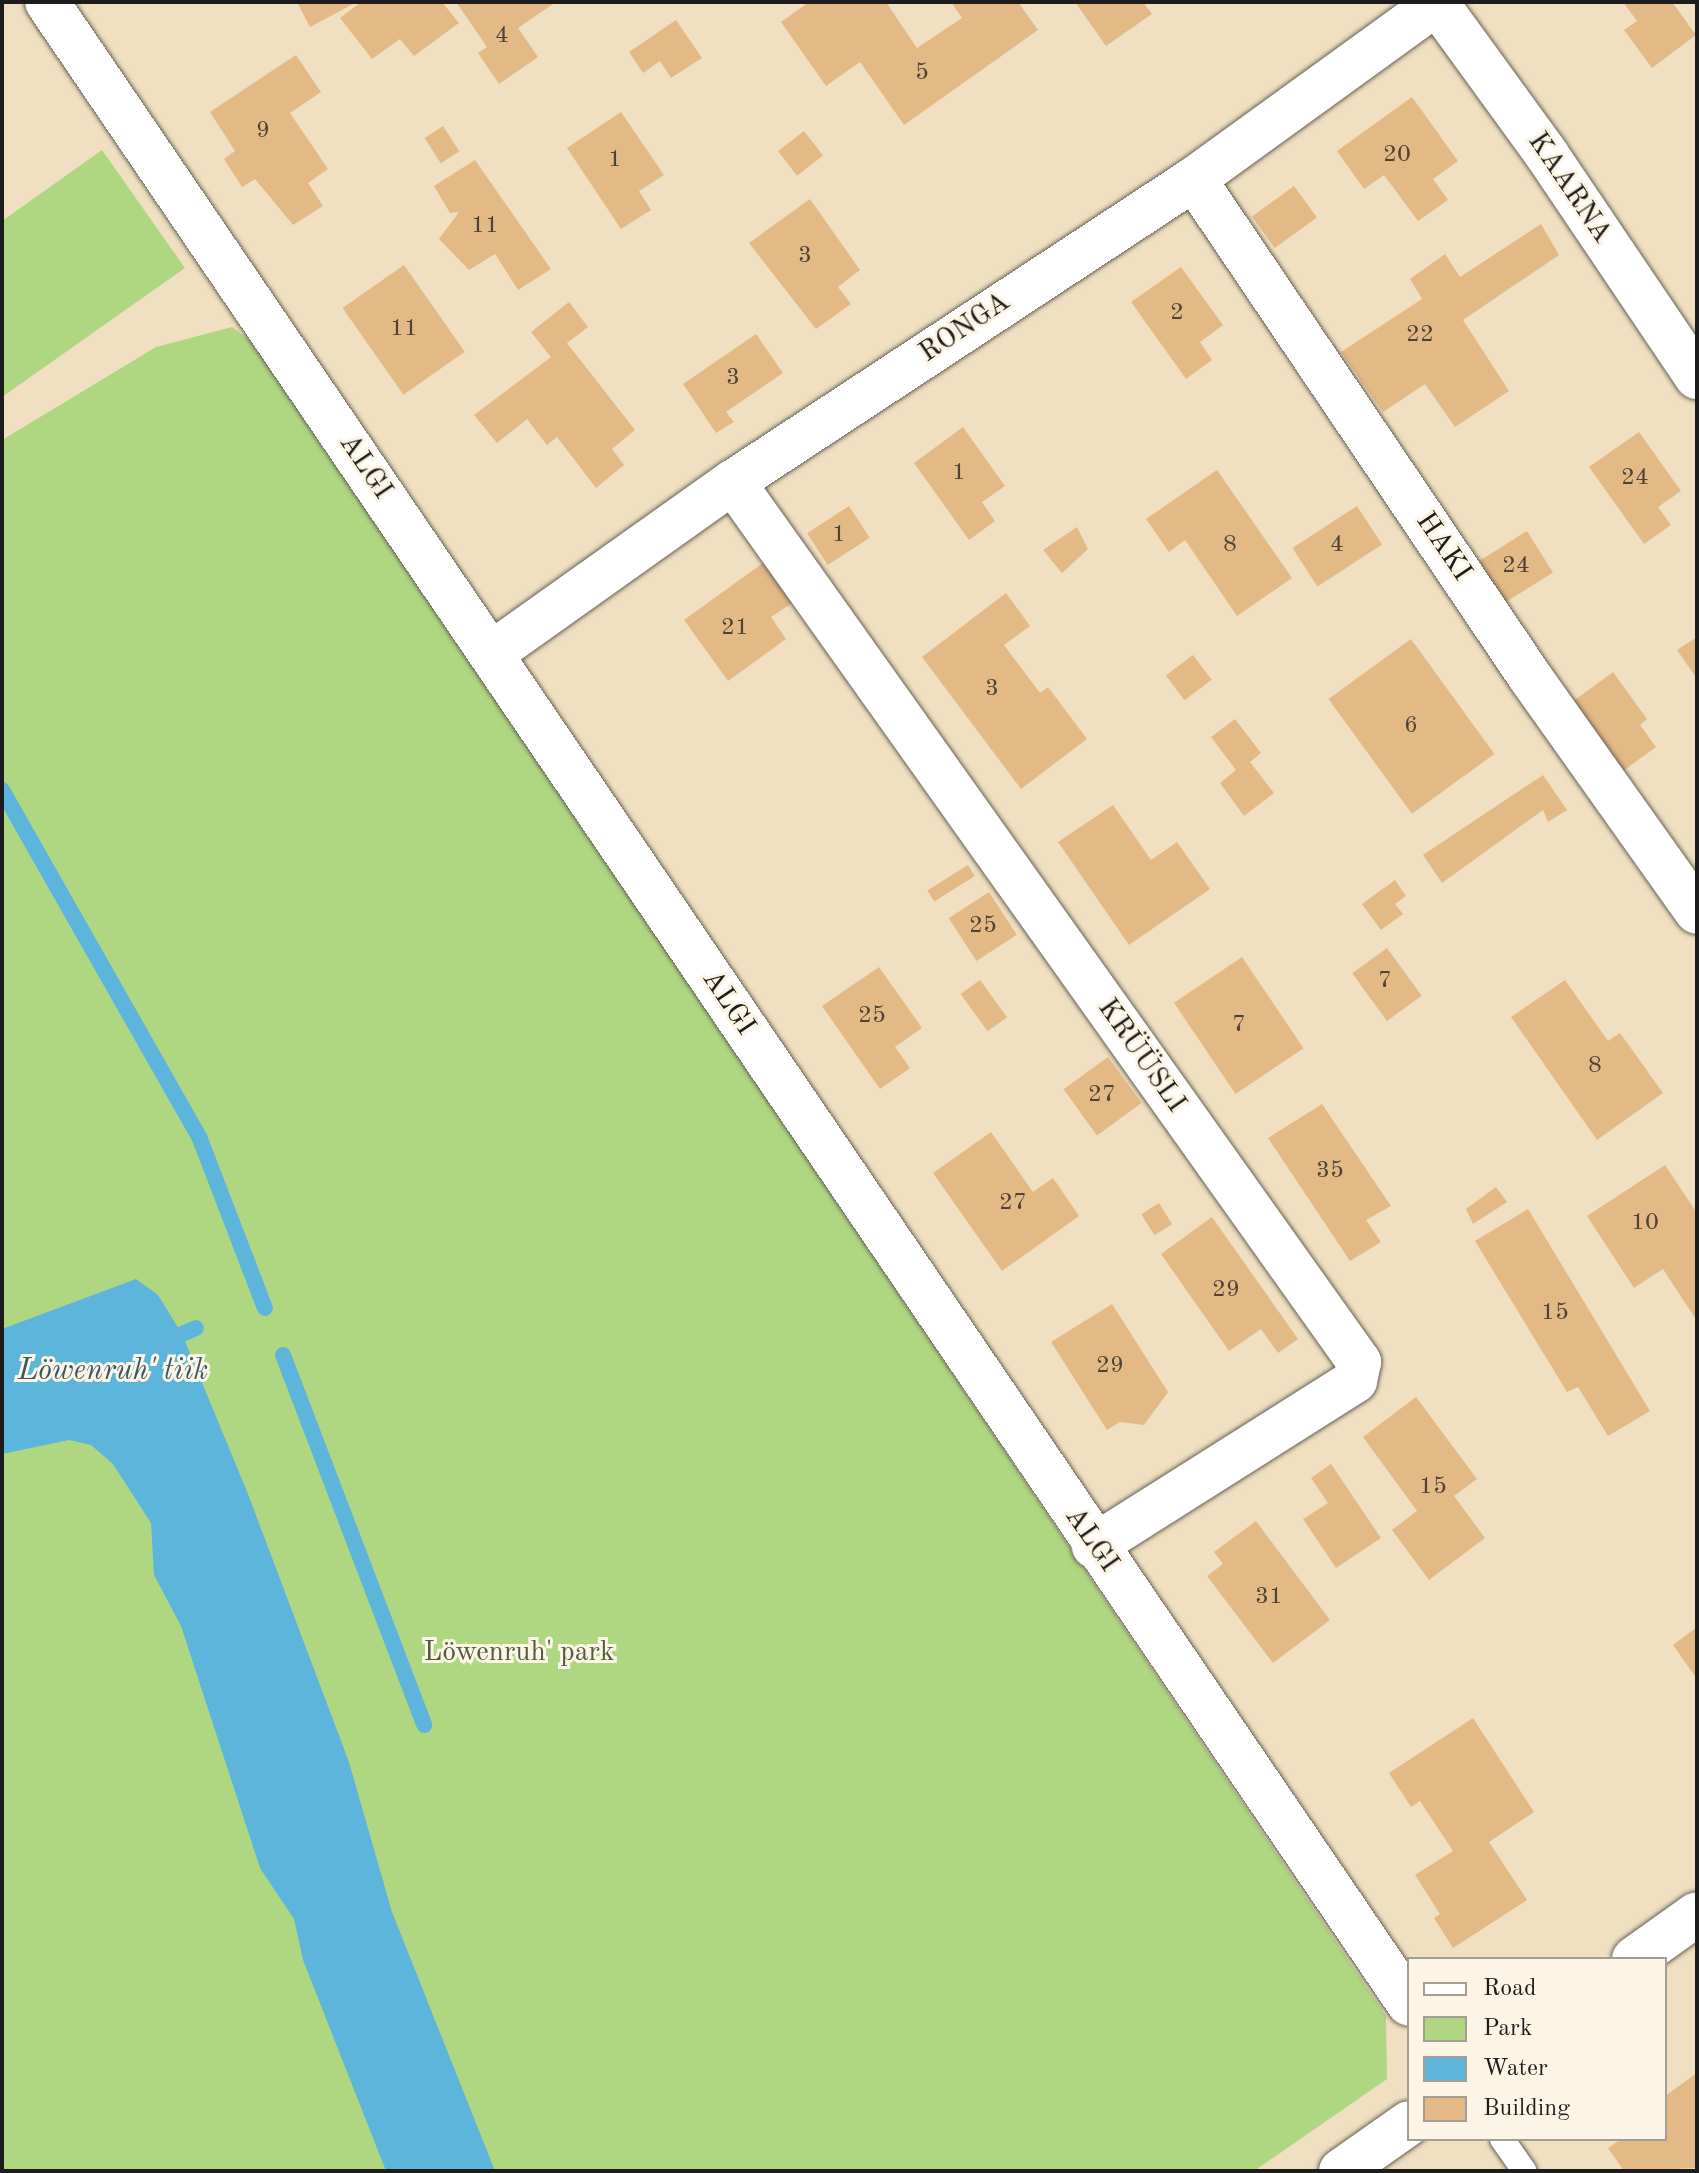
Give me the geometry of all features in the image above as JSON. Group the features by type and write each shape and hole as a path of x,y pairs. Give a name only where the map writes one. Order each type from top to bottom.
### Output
{"street":[{"name":"ALGI","path":"47,2 492,653 1094,1546 1407,2001"},
{"name":"RONGA","path":"492,653 733,482 1194,179 1437,2"},
{"name":"KAARNA","path":"1437,2 1697,377"},
{"name":"HAKI","path":"1194,179 1530,677 1697,912"},
{"name":"KRÜÜSLI","path":"733,482 1359,1362 1355,1381 1094,1546"},
{"path":"1637,1957 1697,1914"},
{"path":"1341,2171 1407,2124"}],"lane":[{"path":"1503,2141 1524,2171"}],"green space":[{"path":"102,150 185,268 2,397 2,221"},
{"name":"Löwenruh' park","path":"232,327 260,348 1386,2016 1387,2079 1254,2171 2,2171 2,440 156,347"}],"water":[{"name":"Löwenruh' tiik","path":"136,1279 158,1295 182,1334 248,1494 349,1762 392,1912 495,2171 386,2171 303,1960 294,1919 260,1868 181,1626 154,1575 151,1523 113,1464 91,1445 69,1440 2,1454 2,1329"}],"building":[{"path":"297,2 357,2 310,27"},
{"path":"361,2 442,2 459,23 414,56 400,39 372,59 340,18"},
{"path":"456,2 556,2 518,28 538,57 499,84 478,53 487,47"},
{"path":"809,2 886,2 917,48 962,18 951,2 1018,2 1038,30 904,125 860,62 826,86 781,22"},
{"path":"1075,2 1143,2 1152,14 1106,46"},
{"path":"1623,2 1672,2 1696,35 1652,68 1624,30 1637,21"},
{"path":"676,20 702,58 671,78 660,61 643,73 629,52"},
{"path":"296,55 321,92 290,113 328,169 308,183 323,206 293,225 255,179 242,187 224,159 235,151 210,112"},
{"path":"1412,97 1458,161 1433,179 1448,200 1418,221 1384,175 1364,189 1337,151"},
{"path":"621,112 664,175 639,191 651,210 621,229 567,148"},
{"path":"443,126 459,151 441,163 425,138"},
{"path":"804,131 823,155 797,176 778,151"},
{"path":"475,160 551,269 518,290 495,254 469,270 439,239 459,212 450,213 434,186"},
{"path":"1294,186 1317,218 1275,248 1252,217"},
{"path":"810,199 860,270 838,287 851,304 816,329 749,243"},
{"path":"1541,224 1559,255 1463,320 1509,391 1455,427 1425,384 1383,412 1341,352 1422,299 1410,279 1445,254 1460,277"},
{"path":"404,265 465,352 403,395 343,308"},
{"path":"1181,267 1223,325 1200,342 1212,360 1186,379 1131,302"},
{"path":"569,302 588,327 567,343 635,430 612,449 624,465 596,488 557,437 547,445 527,419 497,443 474,415 551,357 531,332"},
{"path":"756,334 783,373 726,412 734,422 716,433 683,384"},
{"path":"963,427 1005,486 982,502 995,521 969,540 914,463"},
{"path":"1639,432 1681,491 1658,507 1671,525 1644,544 1589,467"},
{"path":"1217,470 1292,578 1237,616 1185,540 1169,552 1146,519"},
{"path":"849,506 870,538 828,565 807,533"},
{"path":"1357,506 1382,545 1317,587 1292,548"},
{"path":"1077,527 1088,549 1062,573 1043,550"},
{"path":"1527,531 1553,573 1505,603 1479,561"},
{"path":"770,558 798,599 771,617 786,639 728,681 684,620"},
{"path":"1006,593 1030,626 1004,645 1040,693 1048,687 1087,739 1021,789 922,657"},
{"path":"1697,637 1697,679 1677,650"},
{"path":"1411,639 1494,754 1412,814 1328,699"},
{"path":"1193,655 1212,680 1185,700 1166,675"},
{"path":"1613,672 1647,719 1640,725 1656,747 1623,771 1572,702"},
{"path":"1235,719 1261,753 1250,762 1274,793 1244,816 1220,783 1236,770 1211,737"},
{"path":"1543,775 1567,810 1548,822 1543,810 1442,883 1423,855"},
{"path":"1113,805 1151,860 1177,842 1210,889 1129,945 1058,842"},
{"path":"968,865 975,876 934,901 927,890"},
{"path":"1395,880 1406,896 1395,904 1403,914 1381,930 1362,904"},
{"path":"989,892 1017,935 977,961 949,918"},
{"path":"1387,948 1422,996 1387,1021 1352,973"},
{"path":"1242,957 1304,1048 1236,1094 1174,1003"},
{"path":"879,967 922,1028 895,1047 910,1068 880,1089 822,1006"},
{"path":"980,980 1007,1017 988,1031 961,994"},
{"path":"1565,980 1608,1041 1620,1033 1663,1093 1597,1140 1511,1017"},
{"path":"1108,1057 1142,1103 1097,1135 1064,1089"},
{"path":"1322,1104 1391,1206 1366,1220 1381,1242 1350,1261 1268,1138"},
{"path":"991,1132 1033,1192 1053,1178 1079,1216 1002,1271 933,1173"},
{"path":"1665,1165 1697,1213 1697,1321 1663,1269 1634,1288 1587,1216"},
{"path":"1496,1187 1507,1202 1473,1224 1466,1209"},
{"path":"1159,1203 1172,1224 1154,1235 1141,1214"},
{"path":"1528,1209 1650,1411 1608,1436 1578,1387 1567,1392 1475,1241"},
{"path":"1212,1217 1298,1339 1278,1353 1261,1329 1229,1351 1161,1254"},
{"path":"1112,1304 1168,1392 1144,1425 1120,1422 1107,1430 1051,1342"},
{"path":"1416,1397 1477,1479 1454,1496 1485,1538 1429,1580 1392,1530 1417,1511 1363,1437"},
{"path":"1331,1464 1381,1538 1336,1568 1303,1519 1328,1503 1311,1478"},
{"path":"1256,1521 1330,1620 1273,1663 1207,1576 1223,1564 1214,1552"},
{"path":"1697,1627 1697,1679 1673,1645"},
{"path":"1473,1718 1534,1812 1489,1842 1527,1900 1453,1948 1434,1918 1440,1914 1415,1875 1453,1851 1420,1801 1411,1807 1389,1773"},
{"path":"1697,2073 1697,2168 1624,2171 1608,2148 1618,2141 1667,2141 1667,2095"}],"waterway":[{"path":"2,790 200,1139 265,1308"},
{"path":"182,1334 196,1328"},
{"path":"283,1355 424,1725"}]}
